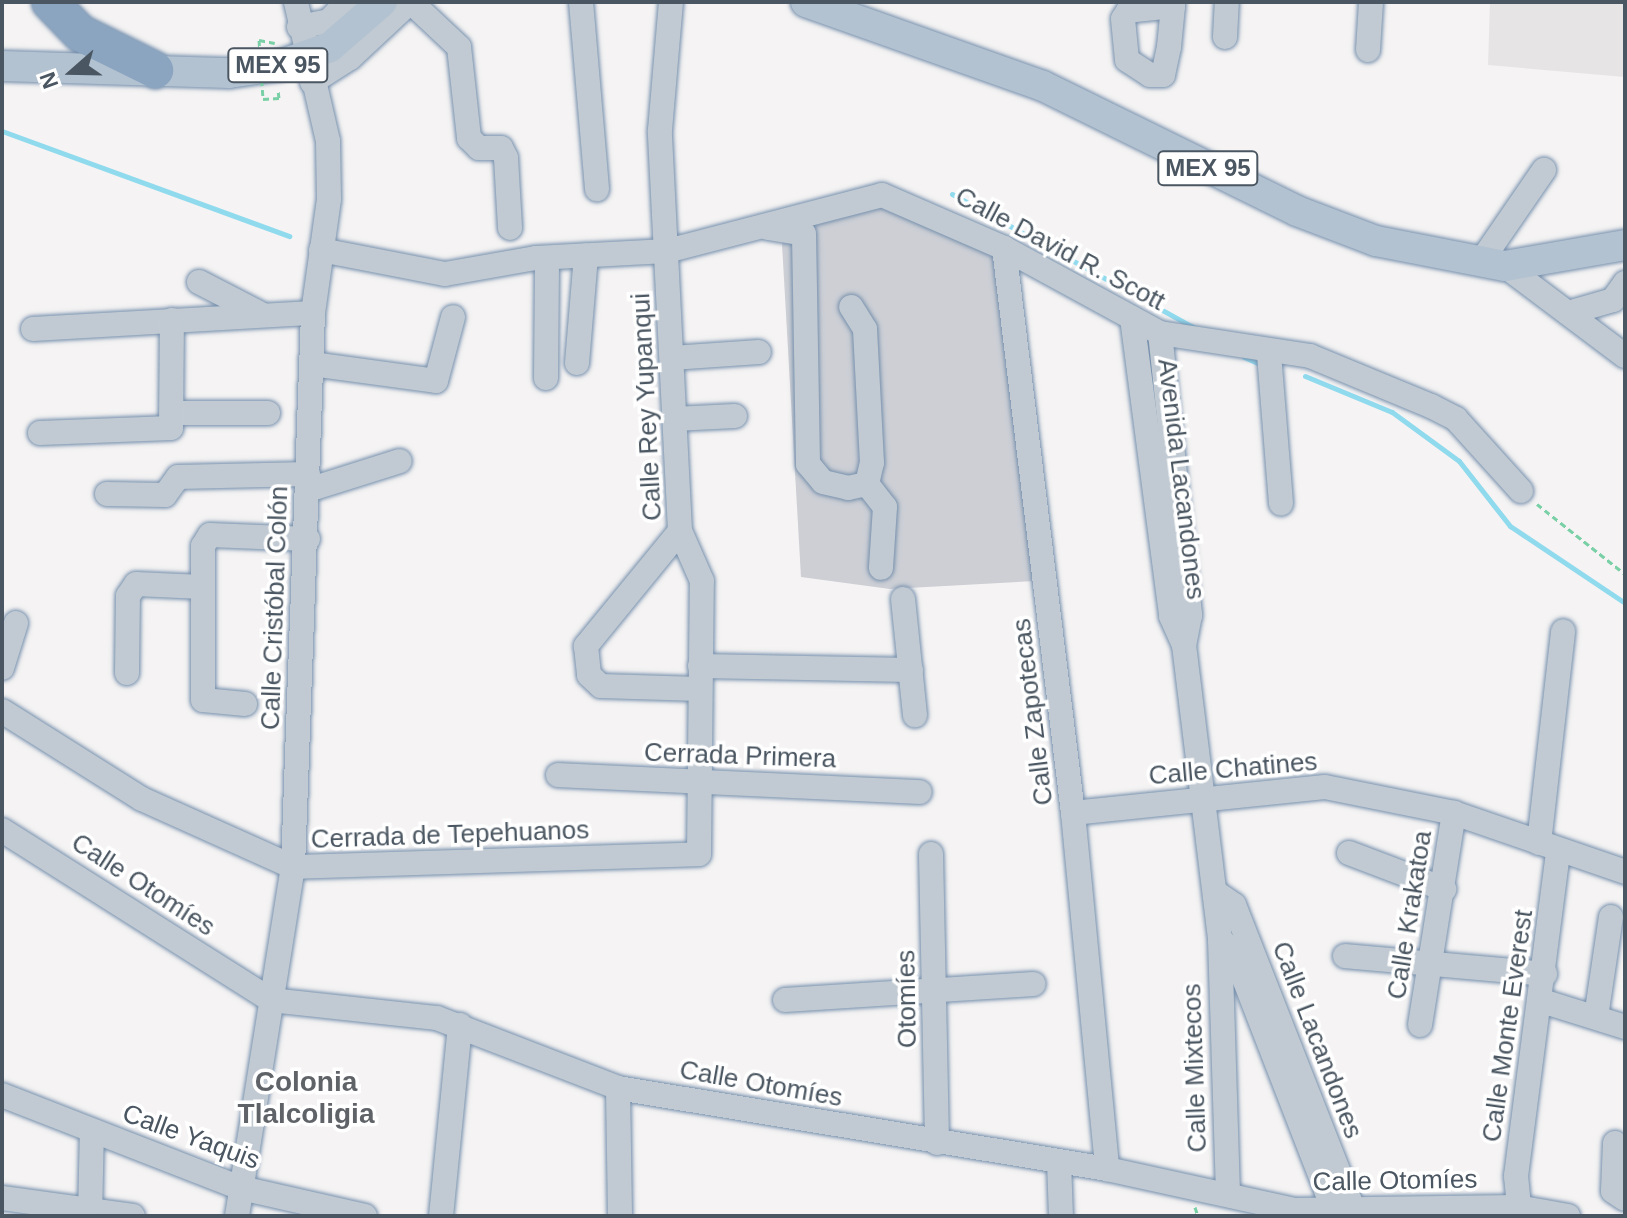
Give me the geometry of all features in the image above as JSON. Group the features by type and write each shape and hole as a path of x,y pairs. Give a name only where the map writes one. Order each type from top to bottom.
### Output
{"highway":[{"path":"50,2 80,33 155,70"}],"main road":[{"name":"MEX 95","path":"155,70 229,73 308,71 382,2"},
{"name":"MEX 95","path":"806,2 1043,86 1339,228 1492,264 1624,245"},
{"path":"2,66 155,70"}],"street":[{"name":"Calle Cristóbal Colón","path":"237,1216 293,867 308,539 313,313 321,250 328,141 308,71 296,2"},
{"path":"299,27 329,21 347,2"},
{"path":"308,71 350,58 411,2 459,47 469,138 479,148 501,148 506,158 510,228"},
{"path":"581,2 597,189"},
{"name":"Calle Rey Yupanqui","path":"671,2 660,130 680,531 702,581 699,854"},
{"path":"1225,37 1227,2"},
{"path":"1368,50 1371,2"},
{"path":"1544,170 1492,264 1568,313 1625,356"},
{"name":"Calle David R. Scott","path":"321,250 445,274 542,258 667,251 882,195 1004,248 1160,333 1269,354 1310,356 1351,370 1456,419 1521,491"},
{"path":"759,227 804,234 808,464 823,482 867,484"},
{"path":"1568,313 1613,300 1625,282 1624,245"},
{"name":"Calle Zapotecas","path":"1004,248 1073,813 1107,1169"},
{"path":"577,363 586,255"},
{"path":"542,258 546,378"},
{"path":"199,282 261,314"},
{"path":"851,307 866,345 867,484 885,507 881,568"},
{"path":"33,329 313,313"},
{"path":"312,364 436,381 453,317"},
{"name":"Avenida Lacandones","path":"1132,318 1157,413"},
{"path":"40,433 160,433 175,413 172,320"},
{"name":"Avenida Lacandones","path":"1160,333 1157,413 1174,562 1190,615 1184,645 1220,939"},
{"path":"672,358 759,352"},
{"path":"1269,354 1281,504"},
{"path":"175,413 268,413"},
{"path":"674,419 735,416"},
{"path":"107,494 165,495 178,477 308,482 400,461"},
{"path":"680,531 586,646 589,675 601,686 700,678 911,670"},
{"path":"245,704 203,700 203,546 210,535 308,539"},
{"path":"127,673 128,596 136,584 202,587"},
{"path":"903,599 915,715"},
{"path":"2,668 16,623"},
{"name":"Calle Monte Everest","path":"1518,1212 1545,974 1549,847 1563,631"},
{"name":"Cerrada de Tepehuanos","path":"2,711 142,799 293,867 699,854"},
{"name":"Cerrada Primera","path":"558,775 920,792"},
{"name":"Calle Chatines","path":"1073,813 1200,795 1325,787 1454,813 1625,872"},
{"name":"Calle Krakatoa","path":"1420,1025 1454,813"},
{"name":"Calle Otomíes","path":"2,830 271,1000 411,1013 460,1025 618,1088 1107,1169 1228,1194 1289,1213 1518,1212 1568,1216"},
{"path":"1349,853 1444,889"},
{"name":"Otomíes","path":"931,854 937,1143"},
{"name":"Calle Lacandones","path":"1215,892 1234,905 1344,1213"},
{"path":"1596,1017 1611,917"},
{"name":"Calle Lacandones","path":"1220,939 1234,953 1344,1213"},
{"name":"Calle Mixtecos","path":"1220,939 1228,1194"},
{"path":"1345,956 1545,974"},
{"path":"785,1000 1033,984"},
{"path":"1542,1001 1625,1027"},
{"path":"441,1216 460,1025"},
{"path":"618,1088 620,1216"},
{"name":"Calle Yaquis","path":"2,1095 241,1188 365,1216"},
{"path":"90,1212 92,1131"},
{"path":"1615,1143 1613,1191 1625,1199"},
{"path":"1059,1162 1061,1216"},
{"path":"2,1198 133,1216"}],"path":[{"path":"259,40 263,99"},
{"path":"1521,491 1625,574"}],"shaded area":[{"path":"1490,2 1625,2 1625,77 1488,65"}],"building":[{"path":"882,200 1002,251 1036,581 890,589 801,577 782,244 792,222"}],"waterway":[{"path":"2,131 289,236"},
{"path":"952,194 1195,328"},
{"path":"1244,357 1264,366"},
{"path":"1305,376 1392,412 1459,461 1510,526 1625,603"}],"district":[{"name":"Colonia Tlalcoligia","path":"306,1098"}]}
